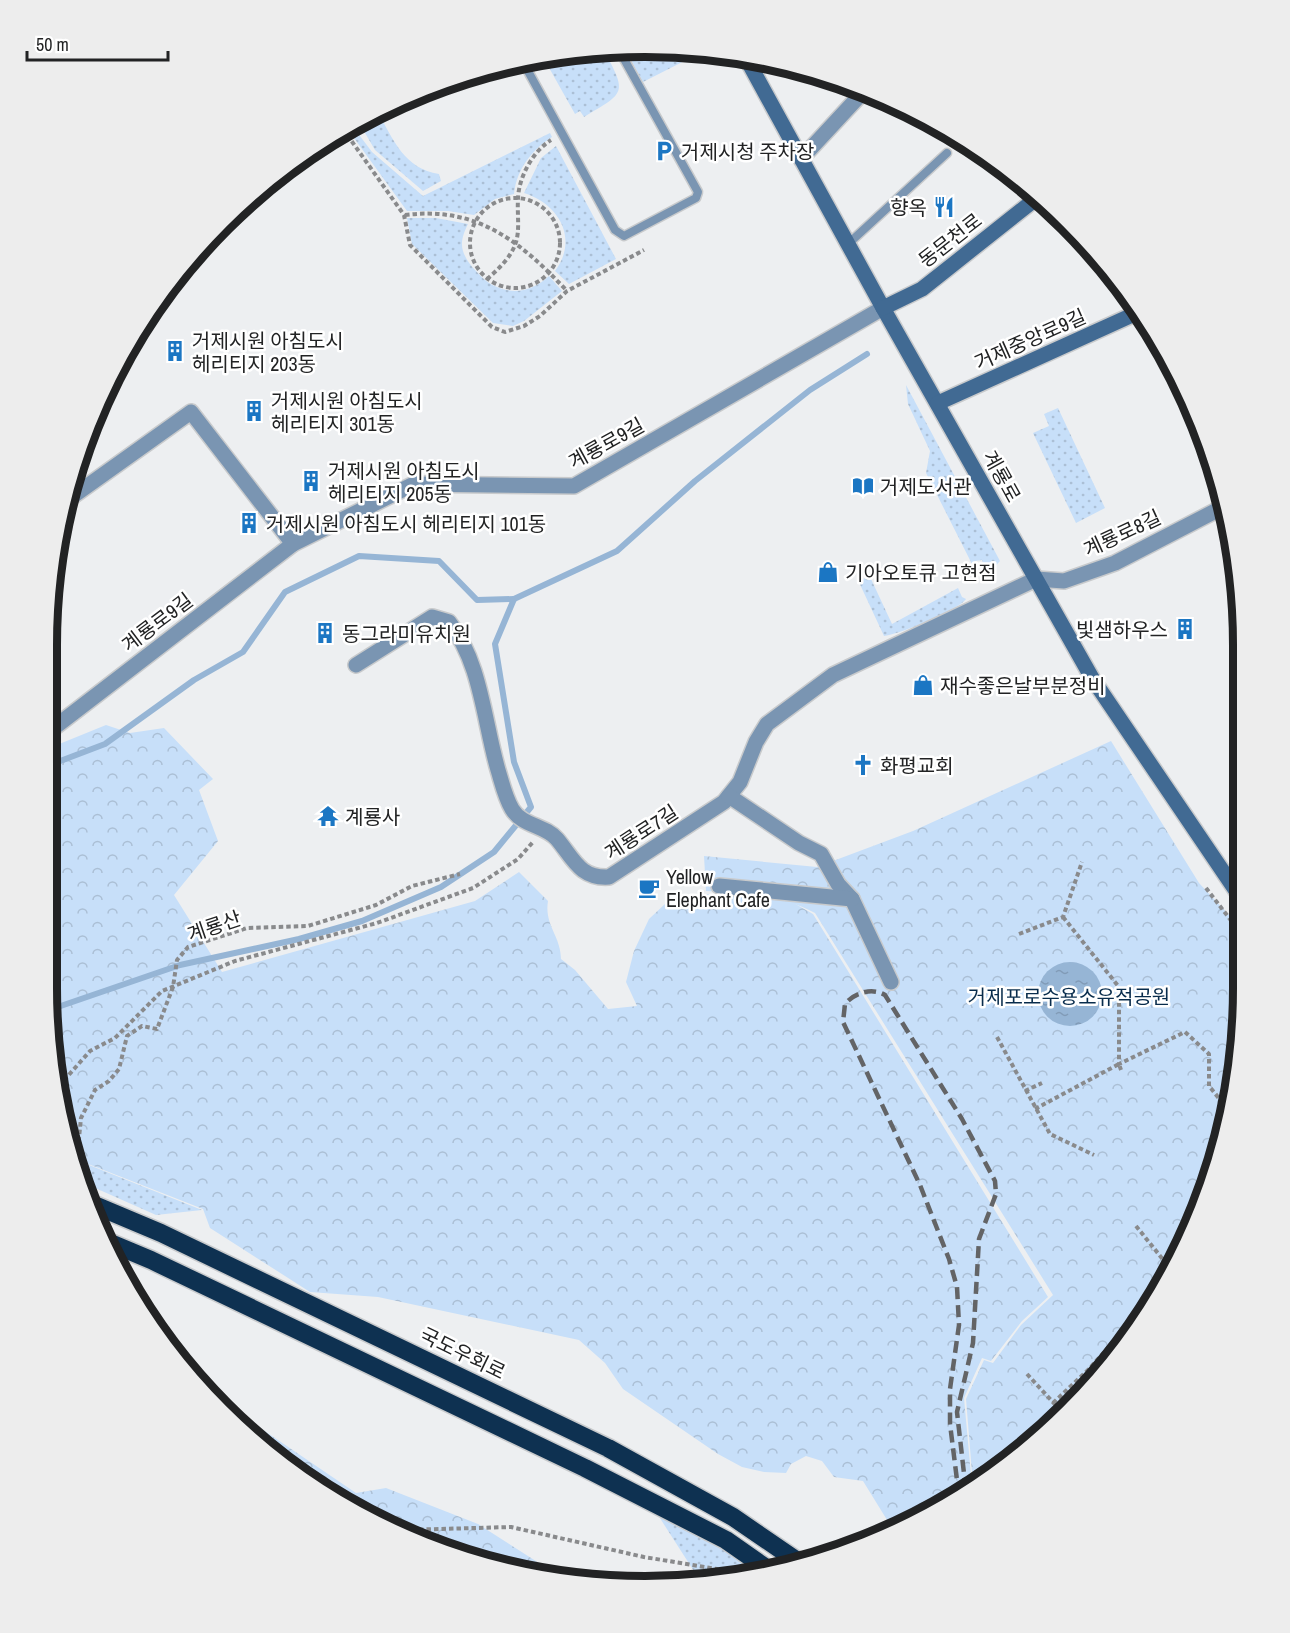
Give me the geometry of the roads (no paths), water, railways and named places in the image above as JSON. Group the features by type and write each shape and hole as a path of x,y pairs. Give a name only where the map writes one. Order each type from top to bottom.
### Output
{"highway":[{"name":"국도우회로","path":"100,1207 161,1233 608,1448 733,1517 792,1557"},
{"path":"117,1246 585,1468 726,1540 761,1565"}],"street":[{"name":"계룡로","path":"751,67 883,308 1092,678 1233,886"},
{"path":"801,159 858,97"},
{"name":"동문천로","path":"883,308 922,289 1032,202"},
{"name":"계룡로9길","path":"57,725 293,544 414,484 574,486 883,308"},
{"name":"거제중앙로9길","path":"938,403 1132,315"},
{"path":"77,493 191,412 293,544"},
{"name":"계룡로8길","path":"1035,579 1064,581 1115,563 1217,510"},
{"name":"계룡로7길","path":"356,665 432,617 449,622 473,669 509,805 516,816 556,838 577,867 592,875 609,878 717,807 729,796 740,782 756,742 767,724 790,705 833,675 1035,579"},
{"path":"729,796 799,843 821,854 838,884 852,899 891,982"},
{"path":"719,886 852,899"}],"lane":[{"path":"527,69 620,235 627,235 697,197 698,192 623,58"},
{"path":"848,244 947,153"}],"water":[{"path":"1064,962 1076,962 1093,971 1100,982 1102,994 1100,1006 1093,1017 1076,1026 1064,1026 1052,1021 1043,1012 1038,1000 1038,988 1043,976 1052,967"}],"waterway":[{"path":"58,1007 180,965 299,939 362,921 441,887 494,852 531,807 514,762 495,644 514,599 617,551 695,481 810,390 867,354"},
{"path":"57,762 105,744 194,680 243,652 285,592 359,556 439,561 477,600 514,599"}],"railway":[{"path":"958,1486 950,1424 950,1389 959,1325 957,1287 949,1259 920,1185 843,1022 845,1004 864,992 875,991 885,995 962,1119 995,1181 996,1194 979,1239 973,1343 957,1412 965,1481"}],"place":[{"name":"거제시청 주차장","path":"664,151"},
{"name":"향옥","path":"944,207"},
{"name":"거제시원 아침도시 헤리티지 203동","path":"175,351"},
{"name":"거제시원 아침도시 헤리티지 301동","path":"254,411"},
{"name":"거제시원 아침도시 헤리티지 205동","path":"311,481"},
{"name":"거제도서관","path":"863,486"},
{"name":"거제시원 아침도시 헤리티지 101동","path":"249,523"},
{"name":"기아오토큐 고현점","path":"828,572"},
{"name":"빛샘하우스","path":"1185,629"},
{"name":"동그라미유치원","path":"325,633"},
{"name":"재수좋은날부분정비","path":"923,685"},
{"name":"화평교회","path":"863,765"},
{"name":"계룡사","path":"328,816"},
{"name":"Yellow Elephant Cafe","path":"649,888"}],"park label":[{"name":"거제포로수용소유적공원","path":"1069,996"}]}
